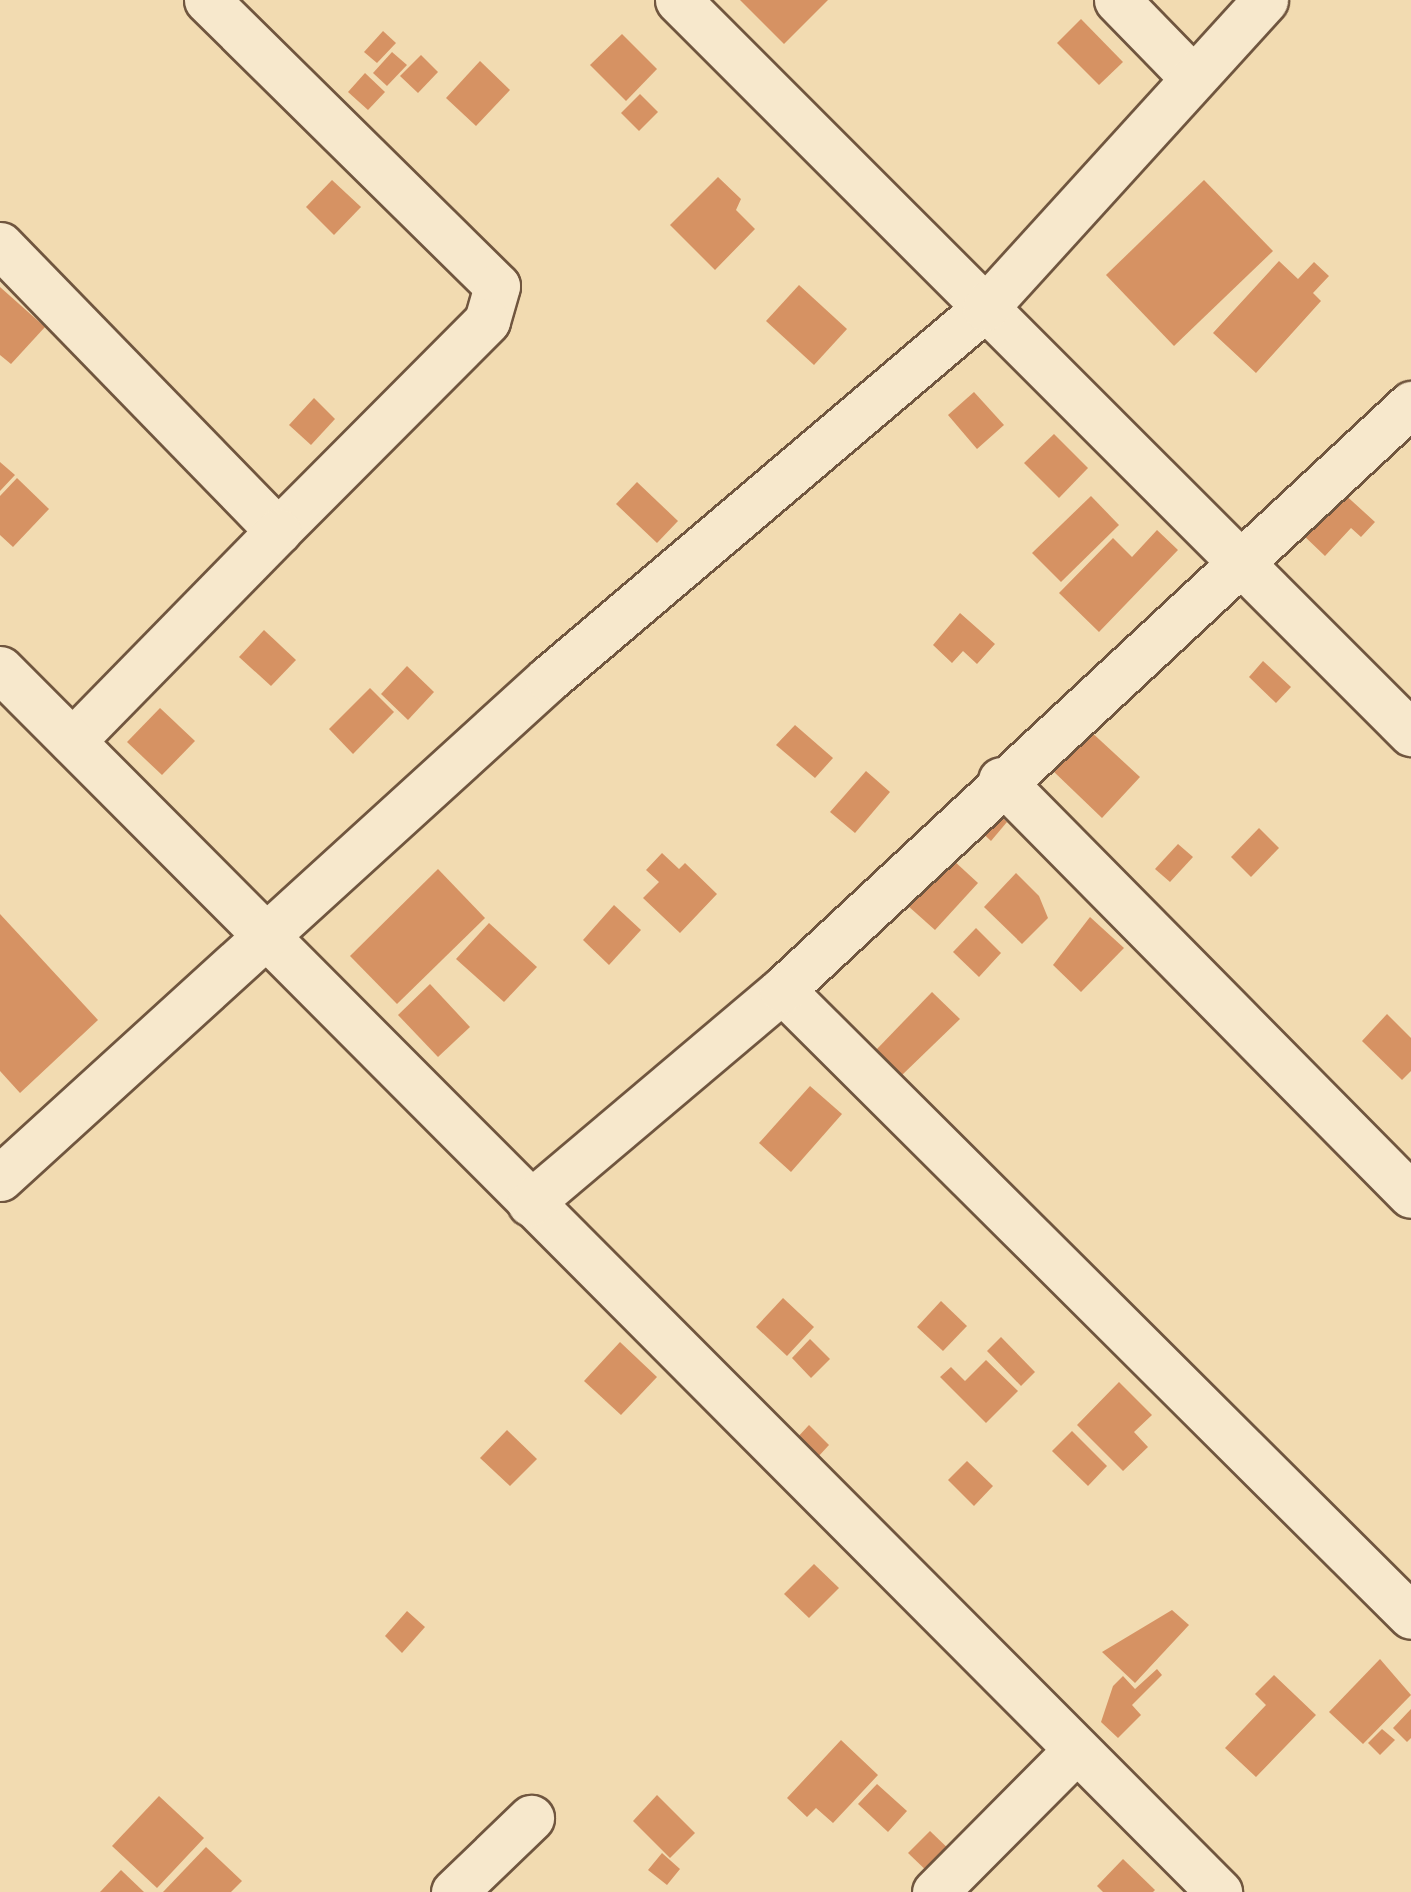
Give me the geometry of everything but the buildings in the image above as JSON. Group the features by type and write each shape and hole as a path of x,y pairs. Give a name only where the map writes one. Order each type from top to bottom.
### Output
{"street":[{"path":"72,742 487,321 497,286 207,0"},
{"path":"678,0 1411,733"},
{"path":"1117,0 1190,75"},
{"path":"0,1178 548,679 985,308 1190,75 1265,0"},
{"path":"0,245 278,531"},
{"path":"530,1202 782,990 1000,780 1242,566 1411,404"},
{"path":"0,669 1075,1751 1220,1892"},
{"path":"1000,780 1411,1196"},
{"path":"782,990 1411,1616"},
{"path":"935,1892 1075,1751"},
{"path":"454,1892 531,1818"}]}
